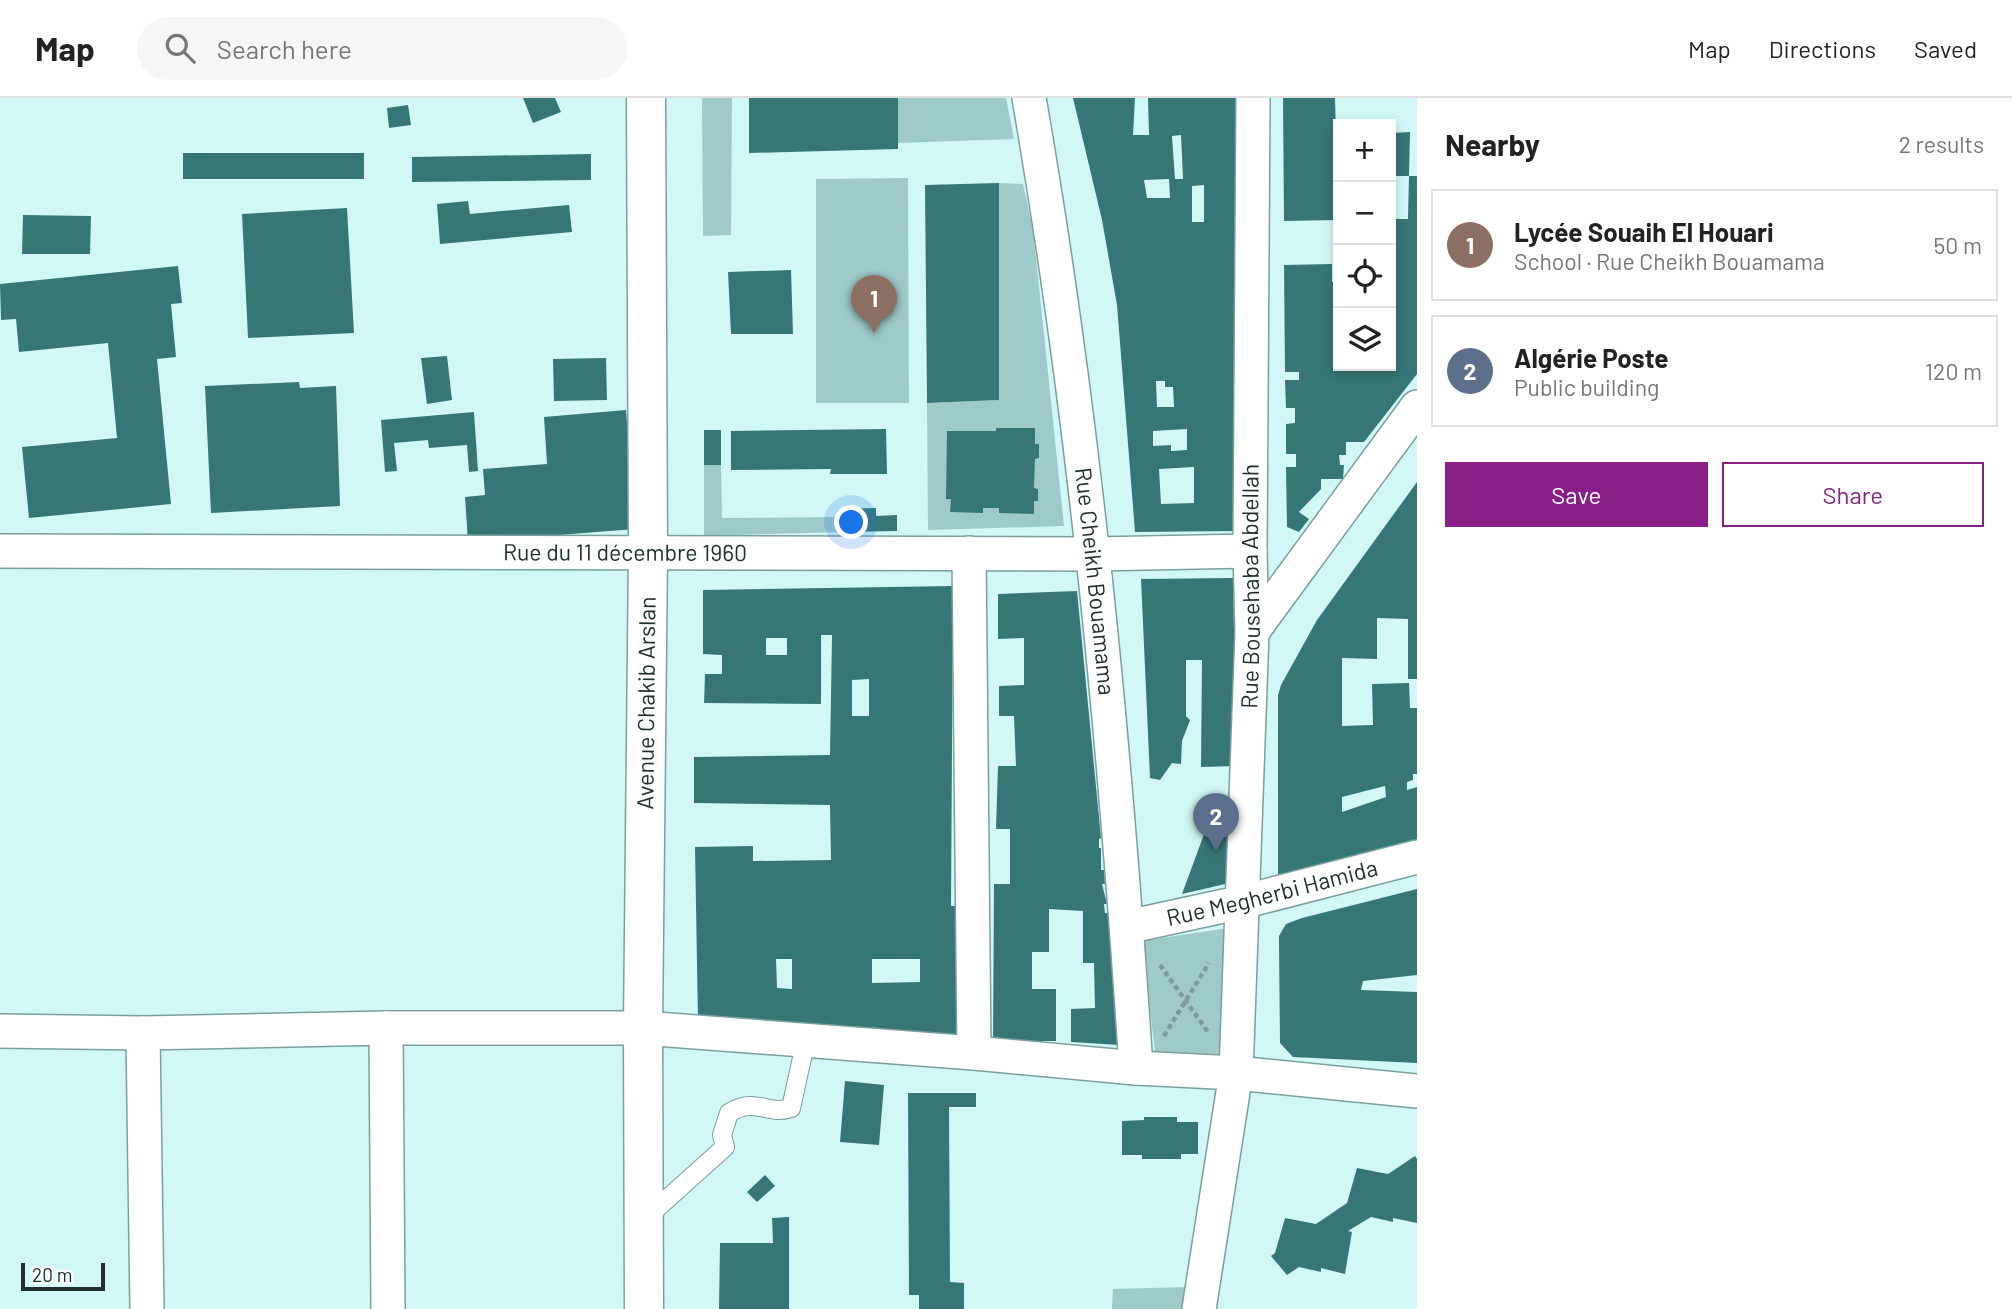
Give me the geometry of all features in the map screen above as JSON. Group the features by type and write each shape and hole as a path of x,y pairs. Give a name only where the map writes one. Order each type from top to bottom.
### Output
{"main road":[{"name":"Avenue Chakib Arslan","path":"644,1309 642,1028 648,552 646,98"}],"street":[{"name":"Rue Cheikh Bouamama","path":"1029,98 1048,209 1094,554 1127,927 1136,1068"},
{"name":"Rue Bousehaba Abdellah","path":"1199,1309 1236,1073 1252,632 1250,551 1253,98"},
{"path":"1252,632 1417,407"},
{"name":"Rue du 11 décembre 1960","path":"0,551 1094,554 1250,551"},
{"path":"969,553 974,1053"},
{"name":"Rue Megherbi Hamida","path":"1127,927 1242,902 1417,858"},
{"path":"386,1028 388,1309"},
{"path":"0,1031 143,1033 386,1028 642,1028 1136,1068 1236,1073 1417,1091"},
{"path":"143,1033 147,1309"}],"lane":[{"path":"643,1221 725,1147 722,1135 729,1113 740,1106 755,1105 781,1111 791,1108 806,1040"}],"path":[{"path":"1127,927 1142,941 1208,1033"},
{"path":"1136,1068 1155,1051 1211,959"}],"shaded area":[{"path":"702,98 732,98 731,235 703,236"},
{"path":"898,98 1006,98 1014,139 897,143"},
{"path":"908,178 909,403 816,403 816,179"},
{"path":"999,183 1023,184 1033,229 1064,526 928,530 927,403 999,400"},
{"path":"704,465 721,465 722,518 840,517 841,532 704,536"},
{"path":"1228,928 1223,1054 1218,1056 1155,1052 1142,941"},
{"path":"1188,1287 1184,1309 1112,1309 1113,1289"}],"building":[{"path":"523,98 555,98 561,112 533,123"},
{"path":"749,98 898,98 898,149 749,153"},
{"path":"1073,98 1135,98 1133,135 1149,135 1148,98 1239,98 1237,531 1135,532 1117,305 1102,220","holes":["1181,135 1183,179 1175,179 1172,136","1169,179 1170,198 1147,198 1144,180","1204,185 1204,222 1192,222 1192,186","1156,381 1165,381 1165,387 1173,387 1174,407 1157,407","1187,429 1187,450 1171,451 1171,445 1153,446 1153,431","1194,467 1194,503 1161,504 1159,469"]},
{"path":"1283,98 1335,98 1333,220 1284,221"},
{"path":"408,105 411,125 389,128 387,108"},
{"path":"1410,132 1409,176 1396,176 1396,133"},
{"path":"183,153 364,153 364,179 183,179"},
{"path":"591,154 591,180 412,182 412,157"},
{"path":"1409,176 1417,176 1417,374 1364,442 1346,442 1346,455 1339,455 1340,465 1344,465 1343,479 1321,479 1321,489 1299,512 1309,519 1299,532 1287,527 1286,467 1296,467 1296,454 1286,454 1286,424 1295,423 1295,408 1286,408 1285,380 1299,380 1299,372 1285,372 1284,265 1332,264 1333,371 1396,371 1396,219 1408,219"},
{"path":"999,183 999,400 927,403 925,185"},
{"path":"468,201 470,214 569,205 572,232 440,244 437,204"},
{"path":"347,208 354,333 248,338 242,214"},
{"path":"23,215 91,216 90,254 22,254"},
{"path":"178,266 182,303 171,304 176,357 157,359 171,504 29,518 22,447 117,438 108,343 19,352 16,319 1,320 0,284"},
{"path":"791,270 793,334 731,334 728,272"},
{"path":"447,356 452,400 427,404 421,358"},
{"path":"606,358 607,400 554,401 553,359"},
{"path":"299,382 300,388 336,386 340,506 211,513 205,386"},
{"path":"626,410 635,529 468,542 465,497 485,495 483,469 547,464 544,417"},
{"path":"474,412 478,471 469,472 467,445 429,448 428,440 394,443 397,471 385,472 381,420"},
{"path":"996,428 1035,428 1035,444 1039,444 1039,458 1035,459 1034,488 1038,489 1038,501 1034,501 1034,514 999,513 999,508 983,508 983,513 950,512 951,499 946,499 947,431 996,431"},
{"path":"886,429 887,474 830,474 831,469 731,470 731,431"},
{"path":"704,430 721,430 721,465 704,465"},
{"path":"1417,482 1417,679 1408,679 1408,619 1377,618 1377,659 1342,658 1342,726 1373,725 1372,684 1409,683 1410,708 1417,708 1417,774 1413,774 1413,780 1407,782 1407,790 1417,787 1417,846 1278,878 1278,695 1317,620","holes":["1385,786 1386,797 1342,812 1342,797"]},
{"path":"876,508 876,516 897,515 897,531 841,532 840,509"},
{"path":"1233,578 1234,630 1238,629 1236,766 1201,767 1202,660 1186,660 1186,716 1190,720 1182,741 1181,764 1172,763 1160,780 1150,778 1141,579"},
{"path":"953,586 951,906 959,906 960,1035 698,1022 695,847 753,846 753,861 831,860 830,805 694,803 694,757 830,755 832,635 821,635 821,704 704,703 705,674 722,674 722,655 703,654 703,590","holes":["766,638 787,638 787,655 766,655","869,679 869,716 852,716 852,680","776,959 792,959 792,989 777,988","872,959 920,959 920,982 872,983"]},
{"path":"1077,591 1101,838 1101,870 1104,870 1105,884 1102,884 1107,904 1104,904 1105,913 1108,913 1120,1045 1071,1042 1071,1009 1095,1008 1094,963 1083,963 1083,911 1049,909 1049,952 1032,952 1032,989 1056,989 1056,1041 993,1041 994,884 1010,884 1010,829 996,829 998,766 1016,766 1014,716 999,716 999,686 1024,685 1024,638 998,639 998,594"},
{"path":"1210,818 1233,819 1234,882 1182,894"},
{"path":"1417,889 1417,975 1363,981 1361,990 1417,992 1417,1063 1293,1057 1280,1043 1279,936 1286,924"},
{"path":"845,1081 884,1085 879,1145 840,1142"},
{"path":"908,1093 976,1093 976,1107 949,1107 950,1282 964,1283 964,1309 919,1309 919,1295 909,1295"},
{"path":"1144,1117 1177,1117 1177,1122 1198,1122 1198,1154 1181,1154 1181,1159 1142,1159 1142,1155 1122,1155 1122,1121 1144,1120"},
{"path":"1415,1156 1417,1223 1393,1218 1393,1222 1371,1217 1348,1231 1352,1232 1345,1274 1321,1268 1321,1272 1299,1267 1287,1275 1271,1256 1275,1253 1285,1218 1316,1224 1347,1203 1357,1168 1388,1174"},
{"path":"765,1175 775,1186 757,1202 747,1192"},
{"path":"789,1217 789,1309 719,1309 720,1243 773,1243 772,1218"}],"place":[{"name":"Lycée Souaih El Houari","path":"874,333"},
{"name":"Algérie Poste","path":"1216,851"}]}
